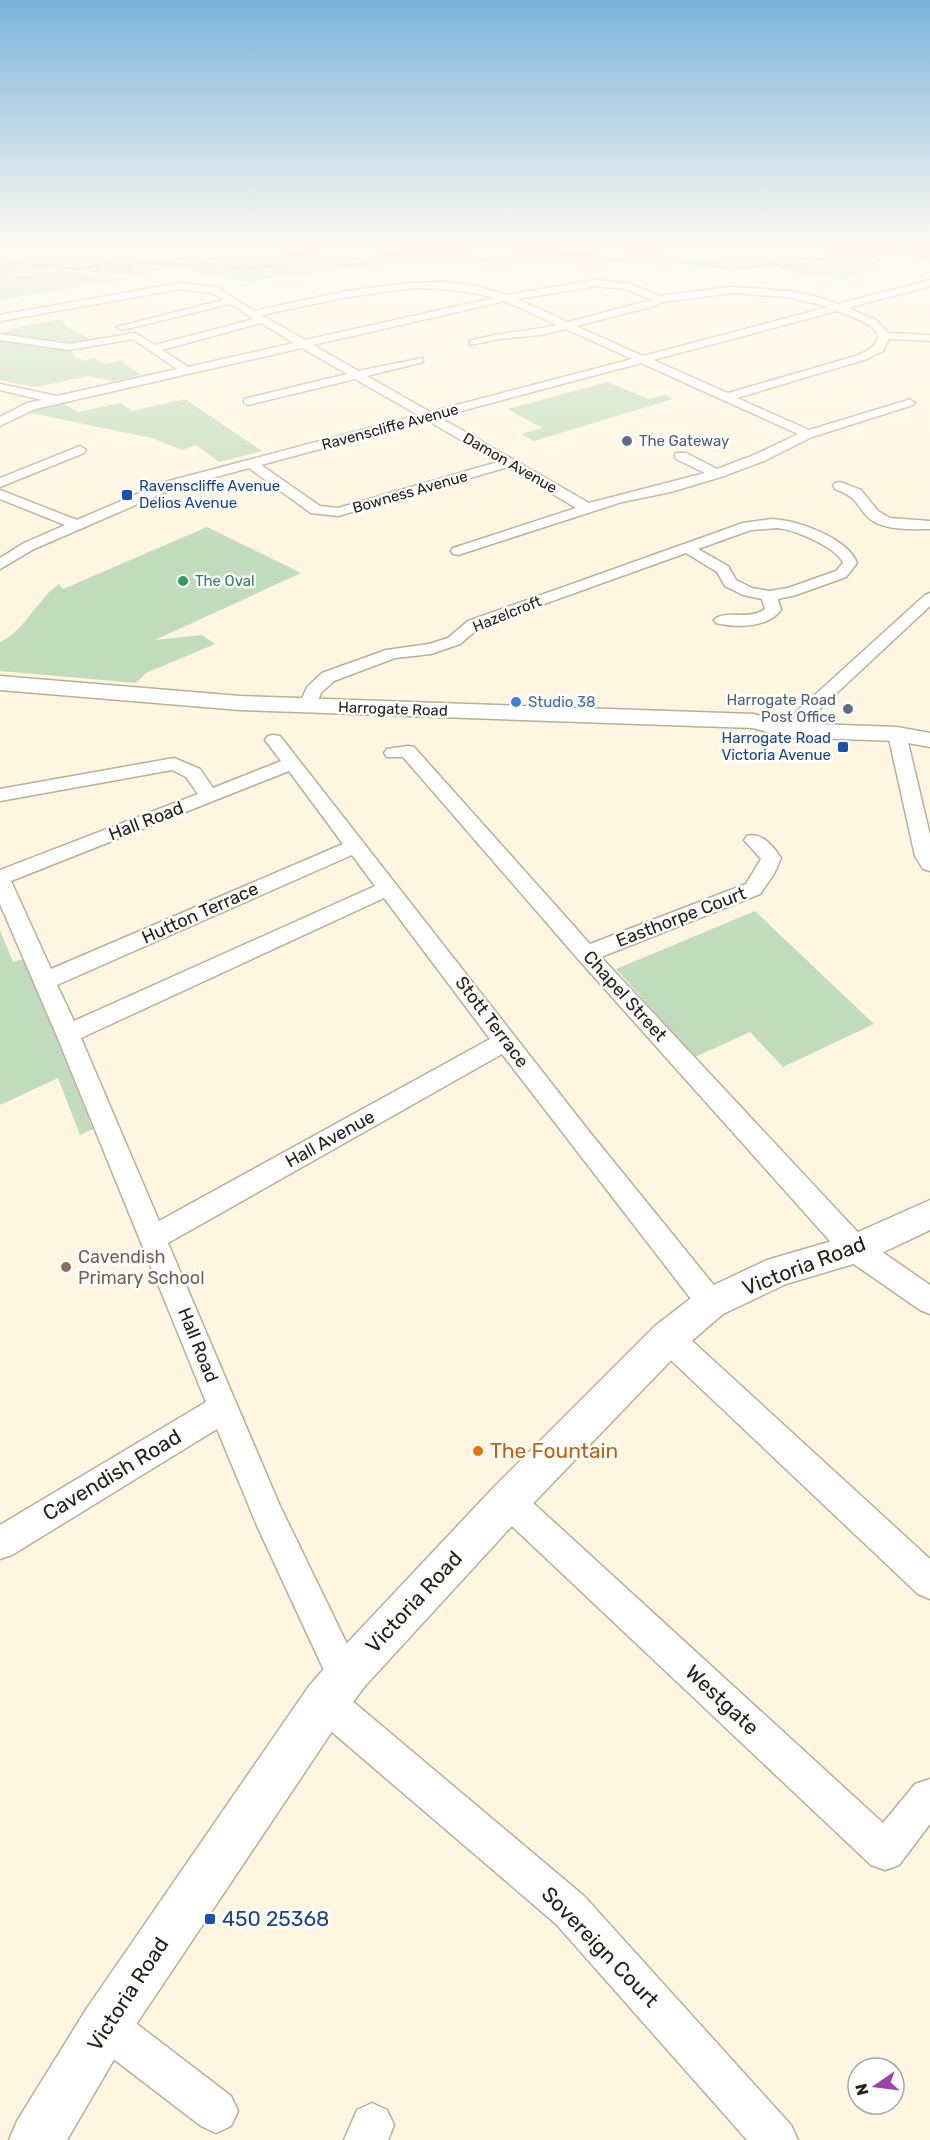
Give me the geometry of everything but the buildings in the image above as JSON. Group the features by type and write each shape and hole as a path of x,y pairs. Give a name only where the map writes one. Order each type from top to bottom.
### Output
{"highway":[{"name":"Harrogate Road","path":"0,682 181,699 308,706 754,721 792,730"},
{"name":"Harrogate Road","path":"0,698 221,715 735,734 792,730 897,734 930,740"}],"street":[{"path":"56,346 76,346"},
{"path":"149,346 185,370"},
{"path":"153,349 163,346"},
{"path":"0,422 31,406 295,346"},
{"name":"Damon Avenue","path":"306,346 587,508"},
{"path":"611,346 808,434"},
{"name":"Ravenscliffe Avenue","path":"0,565 29,546 170,485 695,346"},
{"path":"728,397 863,357 879,349 880,346"},
{"path":"248,401 418,360"},
{"path":"0,387 57,400"},
{"path":"458,551 619,498 666,489 716,474 759,458 808,434 909,403"},
{"path":"0,483 80,450"},
{"path":"681,456 716,474"},
{"name":"Bowness Avenue","path":"252,464 316,510 338,512 509,463"},
{"path":"840,486 863,499 866,507 878,518 903,525 930,525"},
{"path":"0,494 75,525"},
{"name":"Hazelcroft","path":"308,706 313,691 328,677 392,653 431,649 454,641 474,624 748,526 764,523 783,524 832,545 846,554 850,563 841,574 792,592 769,596 748,592 730,582 723,569 687,548"},
{"path":"722,620 745,622 768,616 773,610 769,596"},
{"path":"792,730 802,716 930,598"},
{"path":"897,734 925,856 930,864"},
{"name":"Stott Terrace","path":"274,740 711,1303"},
{"name":"Chapel Street","path":"393,753 408,751 586,954 855,1249 930,1301"},
{"path":"0,795 174,764 194,773 209,796"},
{"name":"Hall Road","path":"291,764 0,879 68,1034 269,1517 335,1656 337,1686"},
{"name":"Easthorpe Court","path":"586,954 753,888 764,874 771,858 753,840"},
{"name":"Hutton Terrace","path":"45,981 355,846"},
{"path":"68,1034 389,888"},
{"name":"Hall Avenue","path":"154,1238 506,1041"},
{"name":"Victoria Road","path":"36,2140 105,2026 337,1686 508,1501 668,1338 711,1303 779,1271 855,1249 930,1214"},
{"path":"668,1338 930,1582"},
{"name":"Cavendish Road","path":"0,1543 224,1408"},
{"name":"Westgate","path":"508,1501 885,1851 928,1797"},
{"name":"Sovereign Court","path":"337,1686 570,1910 776,2140"},
{"path":"105,2026 216,2111"}],"green space":[{"path":"0,346 71,349 74,357 85,361 93,358 106,364 120,360 141,375 113,381 88,376 36,387 0,380"},
{"path":"608,382 648,399 665,395 673,399 534,441 521,434 542,428 508,409"},
{"path":"185,399 262,451 219,462 196,445 182,450 152,438 21,411 57,400 78,412 121,403 132,411"},
{"name":"The Oval","path":"207,527 301,573 155,640 202,635 215,644 146,673 136,683 0,671 0,642 17,630 59,584 63,589"},
{"path":"755,911 874,1024 783,1067 750,1032 695,1057 616,969"},
{"path":"0,930 13,962 24,959 93,1129 80,1135 58,1078 0,1105"}],"place":[{"name":"The Gateway","path":"627,441"},
{"name":"Ravenscliffe Avenue Delios Avenue","path":"127,495"},
{"name":"The Oval","path":"183,581"},
{"name":"Studio 38","path":"516,702"},
{"name":"Harrogate Road Post Office","path":"848,709"},
{"name":"Harrogate Road Victoria Avenue","path":"843,747"},
{"name":"Cavendish Primary School","path":"66,1267"},
{"name":"The Fountain","path":"478,1451"},
{"name":"450 25368","path":"210,1919"}]}
